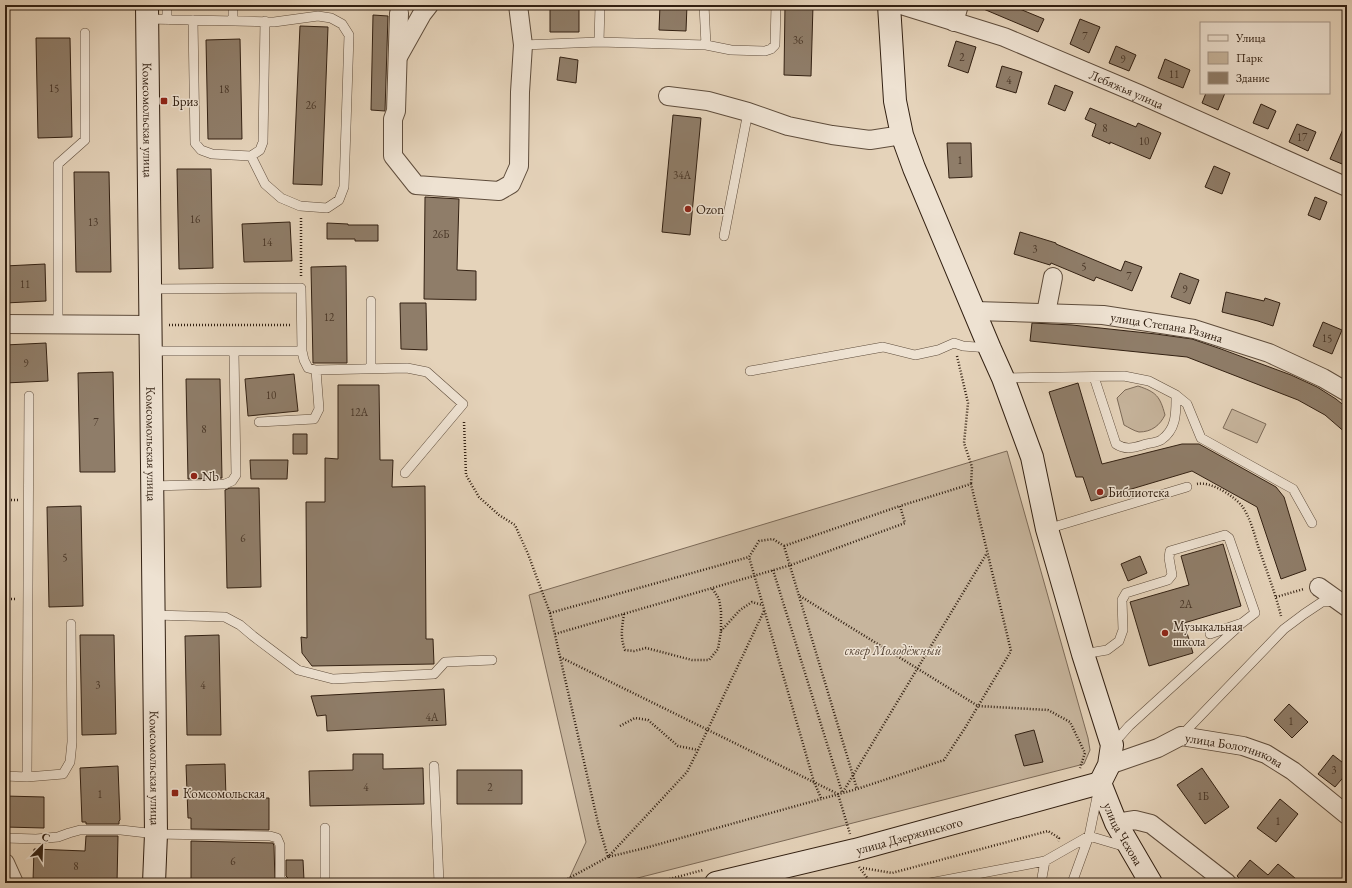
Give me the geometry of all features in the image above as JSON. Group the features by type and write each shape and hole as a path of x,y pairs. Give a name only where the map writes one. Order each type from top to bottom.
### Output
{"street":[{"path":"398,57 422,14 429,5"},
{"path":"399,13 396,111 393,119 393,156 416,185 499,192 511,184 519,166 520,92 523,45 518,5"},
{"name":"улица Чехова","path":"889,5 895,101 902,135 914,168 1003,378 1032,457 1047,529 1083,654 1107,764 1116,823 1150,883"},
{"name":"Лебяжья улица","path":"901,5 957,13 1004,37 1138,94 1347,187"},
{"name":"Комсомольская улица","path":"154,15 150,289 156,834 154,883"},
{"path":"668,96 708,101 748,112 788,126 832,135 870,140 902,135"},
{"path":"1046,313 1053,277"},
{"name":"улица Степана Разина","path":"975,310 1103,315 1194,330 1269,353 1323,378 1347,392"},
{"path":"5,324 150,325"},
{"path":"1318,586 1342,604"},
{"name":"улица Болотникова","path":"1107,764 1158,748 1181,736 1243,746 1266,754 1293,771 1347,815"},
{"name":"улица Дзержинского","path":"716,883 855,850 1107,764"},
{"path":"1116,823 1135,820 1151,824 1227,883"},
{"path":"5,863 14,883"}],"lane":[{"path":"154,15 167,5"},
{"path":"233,5 233,21"},
{"path":"599,42 600,5"},
{"path":"704,5 706,45"},
{"path":"523,45 599,42 706,45 731,50 765,51 771,49 774,45 776,5"},
{"path":"154,15 193,20 274,22 318,16 331,18 342,24 349,36 344,187 339,200 327,208 300,206 281,198 265,184 251,156"},
{"path":"193,20 195,143 201,150 212,154 251,156 260,150 264,142 265,21"},
{"path":"58,324 58,164 85,140 85,34"},
{"path":"724,236 748,112"},
{"path":"150,289 301,288 302,351 308,368 316,370 407,368 427,372 463,404 405,473"},
{"path":"371,301 371,369"},
{"path":"750,371 884,347 915,355 938,350 954,343 964,346 990,349"},
{"path":"151,350 234,352 302,351"},
{"path":"152,486 225,484 232,481 236,475 234,352"},
{"path":"259,422 314,419 318,409 316,370"},
{"path":"1003,378 1124,376 1148,381 1176,395 1187,404 1201,438 1294,489 1312,523"},
{"path":"1094,377 1116,444 1121,447 1131,448 1160,440 1171,430 1176,417 1176,395"},
{"path":"27,777 29,396"},
{"path":"1047,529 1187,487"},
{"path":"1072,883 1089,836 1107,764 1129,726 1242,622 1255,613 1229,538 1225,535 1170,551 1169,558 1172,575 1168,580 1126,594 1122,600 1123,630 1118,641 1108,650 1083,654"},
{"path":"1181,736 1284,629 1322,602 1342,604"},
{"path":"154,615 225,617 240,624 253,636 298,670 333,679 434,674 445,662 492,660"},
{"path":"1210,634 1242,622"},
{"path":"5,776 27,777 63,774 70,762 72,742 71,624"},
{"path":"434,766 438,883"},
{"path":"325,828 325,883"},
{"path":"5,838 36,839 58,837 80,830 121,830 156,834 270,836 277,838 280,845 280,879 285,883"},
{"path":"930,883 1045,860 1089,836 1130,849"},
{"path":"1041,883 1045,860"}],"path":[{"path":"300,206 301,288"},
{"path":"184,325 302,325"},
{"path":"560,883 608,857 857,789 944,760 1011,651 971,484 972,467 964,444 968,403 954,343"},
{"path":"463,404 466,475 479,497 499,515 515,525 528,554 550,613 598,823 608,857"},
{"path":"784,546 900,506 971,484"},
{"path":"1187,487 1200,484 1214,487 1233,497 1242,507 1248,516 1276,597 1284,629"},
{"path":"555,634 791,565 906,523 900,506"},
{"path":"550,613 749,556 760,541 773,538 784,546 791,565 857,789"},
{"path":"842,792 987,552"},
{"path":"749,556 814,782 821,798"},
{"path":"773,570 842,792"},
{"path":"1276,597 1309,587 1318,586"},
{"path":"624,614 621,630 622,642 625,650 634,651 646,648 692,660 709,660 718,649 721,630 721,611 719,599 712,588"},
{"path":"800,596 978,706 1048,710 1070,722 1084,753"},
{"path":"721,630 740,610 752,602 762,605"},
{"path":"608,857 687,772 764,610"},
{"path":"560,657 838,794 849,831"},
{"path":"620,726 634,718 648,720 678,746 698,750"},
{"path":"851,869 859,867 892,873 1048,831 1059,838 1055,855"},
{"path":"859,867 871,883"}],"green space":[{"path":"1138,386 1149,390 1159,399 1165,415 1161,422 1155,427 1144,432 1133,430 1124,425 1117,398 1125,390"},
{"path":"1232,409 1266,424 1257,443 1223,428"},
{"name":"сквер Молодёжный","path":"1007,451 1088,738 1090,750 1084,764 618,883 567,883 586,842 529,595"}],"building":[{"path":"550,5 579,5 579,32 550,32"},
{"path":"660,5 687,5 686,31 659,30"},
{"path":"785,5 813,5 811,76 784,75"},
{"path":"974,5 1010,5 1044,19 1038,32"},
{"path":"373,15 388,16 385,111 371,110"},
{"path":"1080,19 1100,27 1089,53 1070,44"},
{"path":"300,26 328,27 322,185 293,184"},
{"path":"36,38 70,38 72,137 38,138"},
{"path":"240,39 242,139 208,139 206,40"},
{"path":"956,41 976,47 968,73 948,66"},
{"path":"1116,46 1136,55 1129,71 1109,63"},
{"path":"560,57 578,60 576,83 557,80"},
{"path":"1165,59 1190,70 1183,88 1158,78"},
{"path":"1002,66 1022,72 1016,93 996,87"},
{"path":"1055,85 1073,92 1065,111 1048,104"},
{"path":"1206,94 1225,94 1218,110 1202,103"},
{"path":"1261,104 1276,111 1268,129 1253,123"},
{"path":"1090,108 1136,127 1138,123 1161,133 1150,159 1092,136 1096,124 1085,119"},
{"path":"673,115 701,118 690,235 662,232"},
{"path":"1347,120 1347,166 1330,159"},
{"path":"1297,124 1316,132 1308,151 1289,142"},
{"path":"947,143 971,143 972,177 949,178"},
{"path":"1214,166 1230,173 1222,194 1205,187"},
{"path":"177,169 211,169 213,268 179,269"},
{"path":"74,172 109,172 111,272 76,272"},
{"path":"425,197 459,199 457,270 476,271 476,300 424,299"},
{"path":"1315,197 1327,202 1320,220 1308,215"},
{"path":"290,222 292,261 244,262 242,224"},
{"path":"327,223 378,225 378,241 327,239"},
{"path":"1020,232 1056,243 1121,271 1125,261 1142,267 1132,291 1096,277 1094,281 1051,263 1050,265 1014,254"},
{"path":"45,264 46,301 5,303 5,266"},
{"path":"346,266 347,363 313,363 311,267"},
{"path":"1180,273 1199,280 1190,304 1171,297"},
{"path":"1226,292 1264,301 1265,298 1280,303 1273,326 1222,312"},
{"path":"400,303 426,303 427,350 401,349"},
{"path":"1323,322 1342,330 1332,354 1313,346"},
{"path":"1032,323 1072,325 1156,334 1192,339 1221,349 1291,375 1317,387 1336,399 1347,408 1347,434 1325,415 1298,400 1187,357 1030,341"},
{"path":"46,343 48,381 5,383 5,345"},
{"path":"113,372 115,472 80,472 78,373"},
{"path":"294,374 298,411 248,416 245,379"},
{"path":"186,379 220,379 222,478 188,479"},
{"path":"1078,383 1102,464 1182,444 1199,444 1276,487 1284,497 1306,570 1281,579 1257,507 1192,471 1091,501 1083,477 1076,477 1049,392"},
{"path":"338,385 379,385 380,460 393,460 392,487 425,486 426,639 433,639 434,664 312,666 302,653 301,637 307,638 306,502 325,502 325,458 338,459"},
{"path":"293,434 307,434 307,454 293,454"},
{"path":"250,460 288,460 287,479 251,479"},
{"path":"230,488 259,488 261,587 227,588 225,490"},
{"path":"81,506 83,606 49,607 47,507"},
{"path":"1223,544 1241,606 1184,623 1193,653 1149,666 1130,602 1189,585 1181,556"},
{"path":"1140,556 1147,573 1128,581 1121,564"},
{"path":"80,635 114,635 116,734 82,735"},
{"path":"219,635 221,735 187,735 185,636"},
{"path":"444,689 446,725 327,731 326,715 317,716 311,696"},
{"path":"1289,704 1308,722 1292,738 1274,720"},
{"path":"1034,730 1043,762 1024,766 1015,735"},
{"path":"353,754 383,754 383,769 423,768 424,804 310,806 309,771 353,770"},
{"path":"1333,755 1347,766 1347,773 1335,787 1318,774"},
{"path":"225,764 226,798 269,798 269,830 191,829 191,818 188,818 186,765"},
{"path":"118,766 119,824 86,824 86,822 82,822 80,768"},
{"path":"1202,768 1229,807 1205,824 1177,785"},
{"path":"457,770 522,770 522,804 457,804"},
{"path":"5,796 44,797 44,828 5,827"},
{"path":"1280,799 1298,814 1276,842 1257,828"},
{"path":"86,836 118,836 117,883 33,881 34,849 85,851"},
{"path":"191,841 273,843 275,882 191,883"},
{"path":"286,860 303,860 304,880 290,880 286,876"},
{"path":"1250,860 1268,875 1278,864 1301,883 1244,883 1237,876"}],"place":[{"name":"Бриз","path":"164,101"},
{"name":"Ozon","path":"688,209"},
{"name":"Nb","path":"194,476"},
{"name":"Библиотека","path":"1100,492"},
{"name":"Музыкальная школа","path":"1165,633"},
{"name":"Комсомольская","path":"175,793"}]}
